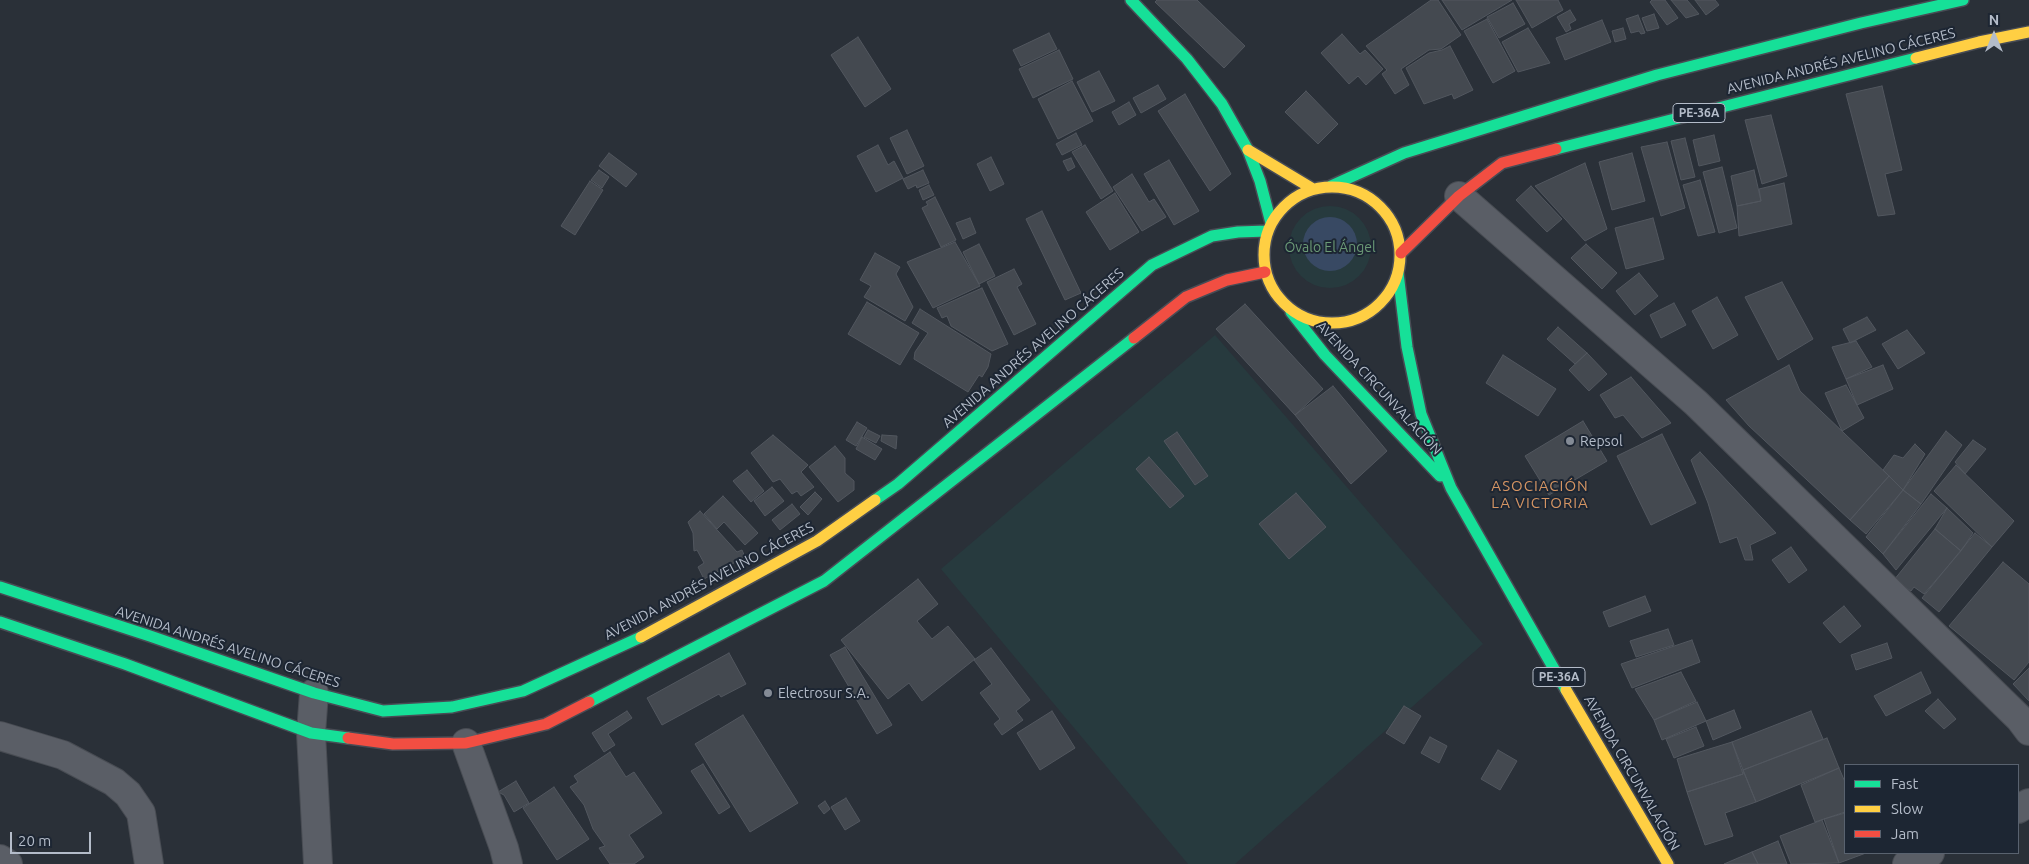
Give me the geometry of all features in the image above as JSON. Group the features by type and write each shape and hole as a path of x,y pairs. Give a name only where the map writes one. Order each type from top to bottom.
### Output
{"main road":[{"path":"1131,0 1187,59 1222,104 1248,150 1260,181 1269,227"},
{"path":"1331,186 1360,192 1385,211 1396,231 1401,253 1398,273 1391,289 1381,303 1367,314 1351,320 1334,323 1317,322 1300,316 1286,306 1265,272 1263,246 1269,227 1281,208 1296,196 1313,189 1331,186 1404,153 1657,75 1860,23 1963,0"},
{"name":"AVENIDA ANDRÉS AVELINO CÁCERES","path":"1401,253 1459,196 1502,163 1960,47 2029,32"},
{"path":"1248,150 1313,189"},
{"name":"AVENIDA ANDRÉS AVELINO CÁCERES","path":"0,587 150,636 314,693 383,710 452,707 523,691 649,633 817,541 898,484 1152,265 1212,236 1269,227"},
{"path":"0,622 125,664 311,733 393,744 466,743 546,724 824,581 1186,297 1227,280 1265,272"},
{"name":"AVENIDA CIRCUNVALACIÓN","path":"1398,273 1407,347 1421,414 1451,488 1515,602 1668,864"},
{"name":"AVENIDA CIRCUNVALACIÓN","path":"1286,306 1325,355 1451,488"},
{"path":"584,663 586,703"}],"street":[{"path":"1459,196 1696,403 2020,719 2029,731"},
{"path":"314,693 311,733 318,864"},
{"path":"0,736 64,755 114,782 128,794 141,812 149,864"},
{"path":"466,743 508,864"},
{"path":"1907,864 1928,854"},
{"path":"0,859 8,864"}],"green space":[{"name":"Óvalo El Ángel","path":"1330,206 1346,209 1359,218 1368,231 1371,247 1368,263 1359,276 1346,285 1330,288 1314,285 1301,276 1292,263 1289,247 1292,231 1301,218 1314,209"},
{"path":"1215,335 1483,644 1235,864 1188,864 941,569"}],"water":[{"path":"1330,217 1340,219 1349,225 1355,234 1357,244 1355,254 1349,263 1340,269 1330,271 1320,269 1311,263 1305,254 1303,244 1305,234 1311,225 1320,219"}],"building":[{"path":"1157,0 1197,0 1245,46 1224,68 1155,2"},
{"path":"1431,0 1438,0 1461,35 1441,49 1429,50 1401,69 1409,85 1395,94 1382,74 1387,70 1366,46"},
{"path":"1442,0 1512,0 1462,30"},
{"path":"1516,0 1558,0 1563,10 1532,28"},
{"path":"1652,0 1665,0 1678,18 1667,25 1650,2"},
{"path":"1671,0 1687,0 1699,14 1686,18"},
{"path":"1695,0 1715,0 1719,5 1706,15"},
{"path":"1513,3 1525,24 1499,38 1487,17"},
{"path":"1570,10 1576,20 1569,24 1571,29 1566,32 1557,17"},
{"path":"1654,14 1659,28 1647,31 1642,18"},
{"path":"1638,15 1645,33 1641,34 1639,31 1631,33 1626,19"},
{"path":"1487,19 1515,71 1493,83 1464,31"},
{"path":"1602,20 1611,42 1565,60 1556,38"},
{"path":"1528,28 1550,63 1518,72 1502,42"},
{"path":"1623,28 1626,39 1615,42 1612,31"},
{"path":"1049,33 1057,49 1021,66 1013,50"},
{"path":"1342,34 1360,54 1365,50 1383,69 1366,85 1358,76 1349,84 1321,53"},
{"path":"858,37 891,89 865,107 831,55"},
{"path":"1450,46 1473,90 1454,99 1452,94 1424,104 1406,68 1429,53"},
{"path":"1059,50 1073,79 1033,98 1019,69"},
{"path":"1099,71 1115,101 1092,112 1077,82"},
{"path":"1072,81 1093,121 1058,139 1038,99"},
{"path":"1158,85 1166,99 1141,113 1133,98"},
{"path":"1882,86 1902,170 1885,174 1895,214 1878,216 1846,94"},
{"path":"1306,91 1338,124 1318,144 1285,112"},
{"path":"1185,94 1231,174 1210,191 1158,111"},
{"path":"1129,102 1136,115 1119,125 1112,112"},
{"path":"1771,115 1787,176 1762,184 1745,120"},
{"path":"907,130 924,166 907,174 890,138"},
{"path":"1076,133 1082,145 1062,155 1056,144"},
{"path":"1714,135 1720,161 1699,166 1693,140"},
{"path":"1685,138 1695,177 1681,180 1671,141"},
{"path":"1667,142 1685,208 1661,216 1641,147"},
{"path":"878,145 888,165 894,161 903,178 876,192 857,156"},
{"path":"1085,145 1113,191 1101,199 1072,152"},
{"path":"609,153 637,174 626,187 599,166"},
{"path":"1632,153 1645,201 1612,210 1599,162"},
{"path":"991,157 1004,184 990,191 977,164"},
{"path":"1071,158 1075,167 1068,171 1063,161"},
{"path":"1169,160 1199,211 1174,225 1144,174"},
{"path":"1585,163 1607,229 1585,241 1535,186"},
{"path":"1722,167 1737,228 1719,233 1703,172"},
{"path":"599,170 609,177 602,188 591,180"},
{"path":"923,170 929,183 917,188 916,185 908,189 903,179"},
{"path":"1754,170 1761,201 1737,206 1731,176"},
{"path":"1132,174 1149,202 1154,199 1166,217 1142,231 1113,187"},
{"path":"1700,180 1715,232 1698,236 1683,185"},
{"path":"590,181 603,190 575,235 561,226"},
{"path":"1784,183 1792,224 1739,236 1737,206 1761,201 1759,189"},
{"path":"929,185 934,195 923,200 919,190"},
{"path":"1531,186 1562,219 1547,232 1516,200"},
{"path":"1115,193 1139,232 1110,250 1086,212"},
{"path":"935,197 956,240 941,247 922,208 928,205 926,202"},
{"path":"1042,211 1081,293 1065,300 1026,219"},
{"path":"970,218 976,233 963,239 956,223"},
{"path":"1653,218 1664,259 1626,269 1615,228"},
{"path":"955,242 980,286 933,308 907,262"},
{"path":"979,244 995,276 979,284 963,252"},
{"path":"1586,244 1617,273 1602,289 1571,258"},
{"path":"875,253 900,267 896,274 913,307 905,321 864,297 871,286 860,280"},
{"path":"1014,269 1022,284 1017,287 1036,324 1014,335 987,282"},
{"path":"1639,273 1658,296 1635,315 1616,291"},
{"path":"1782,282 1813,339 1778,360 1745,297"},
{"path":"982,288 1008,344 992,351 951,326 947,316 942,318 937,308"},
{"path":"1717,297 1738,335 1713,349 1692,311"},
{"path":"867,302 919,333 900,365 848,334"},
{"path":"1674,303 1686,325 1661,338 1650,315"},
{"path":"1245,304 1323,389 1295,415 1216,329"},
{"path":"920,309 991,354 988,367 982,377 979,375 968,392 914,359 915,352 928,333 912,323"},
{"path":"1867,317 1876,330 1850,343 1843,329"},
{"path":"1558,327 1587,353 1575,364 1547,339"},
{"path":"1907,330 1925,353 1898,369 1882,344"},
{"path":"1856,341 1872,367 1846,379 1832,347"},
{"path":"1587,353 1607,374 1589,391 1569,370"},
{"path":"1503,355 1556,389 1538,416 1486,383"},
{"path":"1789,365 1800,391 1889,476 1850,520 1749,426 1726,400"},
{"path":"1883,365 1893,389 1857,405 1846,379"},
{"path":"1631,377 1671,423 1642,438 1623,415 1615,418 1600,395"},
{"path":"1846,385 1864,418 1842,431 1825,393"},
{"path":"1333,386 1387,451 1351,484 1295,415"},
{"path":"1583,421 1607,461 1549,495 1525,456"},
{"path":"857,422 867,428 856,446 846,440"},
{"path":"868,430 880,436 876,443 864,437"},
{"path":"1946,431 1962,445 1921,504 1903,490"},
{"path":"1177,432 1208,476 1195,485 1164,441"},
{"path":"1662,434 1696,503 1651,525 1617,456"},
{"path":"773,435 808,465 801,472 814,487 801,496 797,491 792,494 780,479 773,482 751,453"},
{"path":"882,435 897,436 896,449 881,441"},
{"path":"862,437 882,449 875,460 856,449"},
{"path":"1973,440 1986,449 1965,474 1955,462"},
{"path":"1915,444 1925,454 1903,490 1883,470 1894,455 1903,458"},
{"path":"835,446 845,458 845,473 854,481 854,490 838,502 809,467"},
{"path":"1700,452 1776,533 1750,545 1753,560 1745,560 1737,537 1720,543 1708,503 1691,460"},
{"path":"1149,457 1184,496 1170,508 1136,469"},
{"path":"1956,465 2014,521 1992,547 1934,491"},
{"path":"747,470 764,491 751,502 733,481"},
{"path":"1889,476 1903,490 1866,534 1850,520"},
{"path":"772,487 784,501 765,516 754,501"},
{"path":"1903,490 1921,504 1883,554 1866,537"},
{"path":"815,492 822,499 808,515 800,507"},
{"path":"1296,493 1326,527 1289,559 1259,524"},
{"path":"1931,494 1947,508 1896,570 1883,554"},
{"path":"723,496 758,533 745,545 724,522 717,529 704,514"},
{"path":"792,504 800,514 780,530 772,520"},
{"path":"1947,508 1973,533 1961,551 1935,529"},
{"path":"700,511 737,552 742,550 745,557 704,579 698,567 704,563 697,550 694,551 693,533 688,522"},
{"path":"1935,529 1961,551 1924,594 1914,587 1911,591 1894,580"},
{"path":"1975,533 1992,547 1939,612 1922,598"},
{"path":"1791,547 1807,570 1789,583 1772,560"},
{"path":"2003,562 2029,584 2029,662 2014,680 1949,626"},
{"path":"918,579 938,604 917,621 932,639 948,626 975,659 922,701 909,683 888,699 841,640"},
{"path":"1645,596 1651,611 1609,627 1603,612"},
{"path":"1844,606 1861,626 1840,643 1823,623"},
{"path":"1668,629 1674,645 1636,657 1630,641"},
{"path":"1692,640 1700,662 1632,688 1621,664"},
{"path":"1887,643 1892,658 1856,670 1851,655"},
{"path":"845,647 892,725 877,734 830,655"},
{"path":"991,648 1030,700 1016,711 1023,720 1002,735 994,724 1000,719 980,693 992,684 974,660"},
{"path":"729,653 746,684 721,697 719,694 662,725 647,698"},
{"path":"2029,668 2029,701 2013,684"},
{"path":"1681,672 1696,701 1654,720 1635,689"},
{"path":"1921,672 1931,693 1886,716 1874,696"},
{"path":"1938,699 1956,719 1944,729 1925,711"},
{"path":"1697,702 1706,721 1662,740 1654,720"},
{"path":"1404,706 1421,716 1404,744 1386,733"},
{"path":"1734,710 1741,728 1713,740 1706,721"},
{"path":"627,711 632,718 608,734 615,745 604,752 592,733"},
{"path":"1052,711 1075,748 1040,770 1017,733"},
{"path":"1811,711 1823,739 1743,770 1732,742"},
{"path":"743,715 798,803 750,832 695,744"},
{"path":"1696,727 1704,746 1674,758 1666,739"},
{"path":"1430,737 1447,746 1439,763 1421,753"},
{"path":"1827,738 1839,768 1756,802 1743,770"},
{"path":"1732,742 1743,774 1687,792 1677,759"},
{"path":"1498,750 1517,761 1500,790 1481,779"},
{"path":"610,752 626,777 634,772 662,813 629,835 644,857 634,864 610,864 599,848 605,846 593,829 584,805 570,787 578,782 574,776"},
{"path":"703,764 730,807 719,814 691,771"},
{"path":"1839,768 1844,780 1844,812 1815,822 1801,785"},
{"path":"1743,770 1756,802 1725,813 1733,836 1705,845 1687,792 1743,774"},
{"path":"516,781 529,803 514,812 504,795 498,792"},
{"path":"554,787 589,839 557,860 523,808"},
{"path":"846,798 860,821 845,830 831,807"},
{"path":"825,801 830,809 824,814 818,806"},
{"path":"1844,813 1844,854 1863,854 1839,863 1824,819"},
{"path":"1822,820 1839,863 1791,864 1780,836"},
{"path":"1778,841 1787,864 1758,864 1752,852"},
{"path":"1752,852 1758,864 1724,864"}],"traffic: fast":[{"path":"1131,0 1187,59 1222,104 1248,150 1260,181 1271,223"},
{"path":"1331,186 1404,153 1657,75 1861,23 1963,0"},
{"path":"1556,149 1916,58"},
{"path":"875,500 898,484 1152,265 1212,236 1238,232 1267,231"},
{"path":"1398,273 1407,347 1421,414 1451,488 1566,690"},
{"path":"1291,312 1325,355 1440,476"},
{"path":"589,702 824,581 1134,338"},
{"path":"0,587 150,636 314,693 383,711 452,707 523,691 641,637"},
{"path":"0,622 125,664 311,733 348,738"}],"traffic: slow":[{"path":"1916,58 2029,32"},
{"path":"1248,150 1313,189"},
{"path":"1332,187 1358,192 1370,198 1380,207 1389,217 1395,229 1400,255 1395,281 1389,293 1380,303 1370,312 1358,318 1332,323 1306,318 1294,312 1284,303 1275,293 1269,281 1264,255 1269,229 1275,217 1284,207 1294,198 1306,192 1332,187"},
{"path":"641,637 817,541 875,500"},
{"path":"1566,690 1668,864"}],"traffic: jam":[{"path":"1401,253 1459,196 1502,163 1556,149"},
{"path":"1134,338 1186,297 1227,280 1265,272"},
{"path":"348,738 393,744 466,743 546,724 589,702"}],"place":[{"name":"Repsol","path":"1570,441"},
{"name":"Electrosur S.A.","path":"768,693"}],"district":[{"name":"ASOCIACIÓN LA VICTORIA","path":"1540,494"}]}
